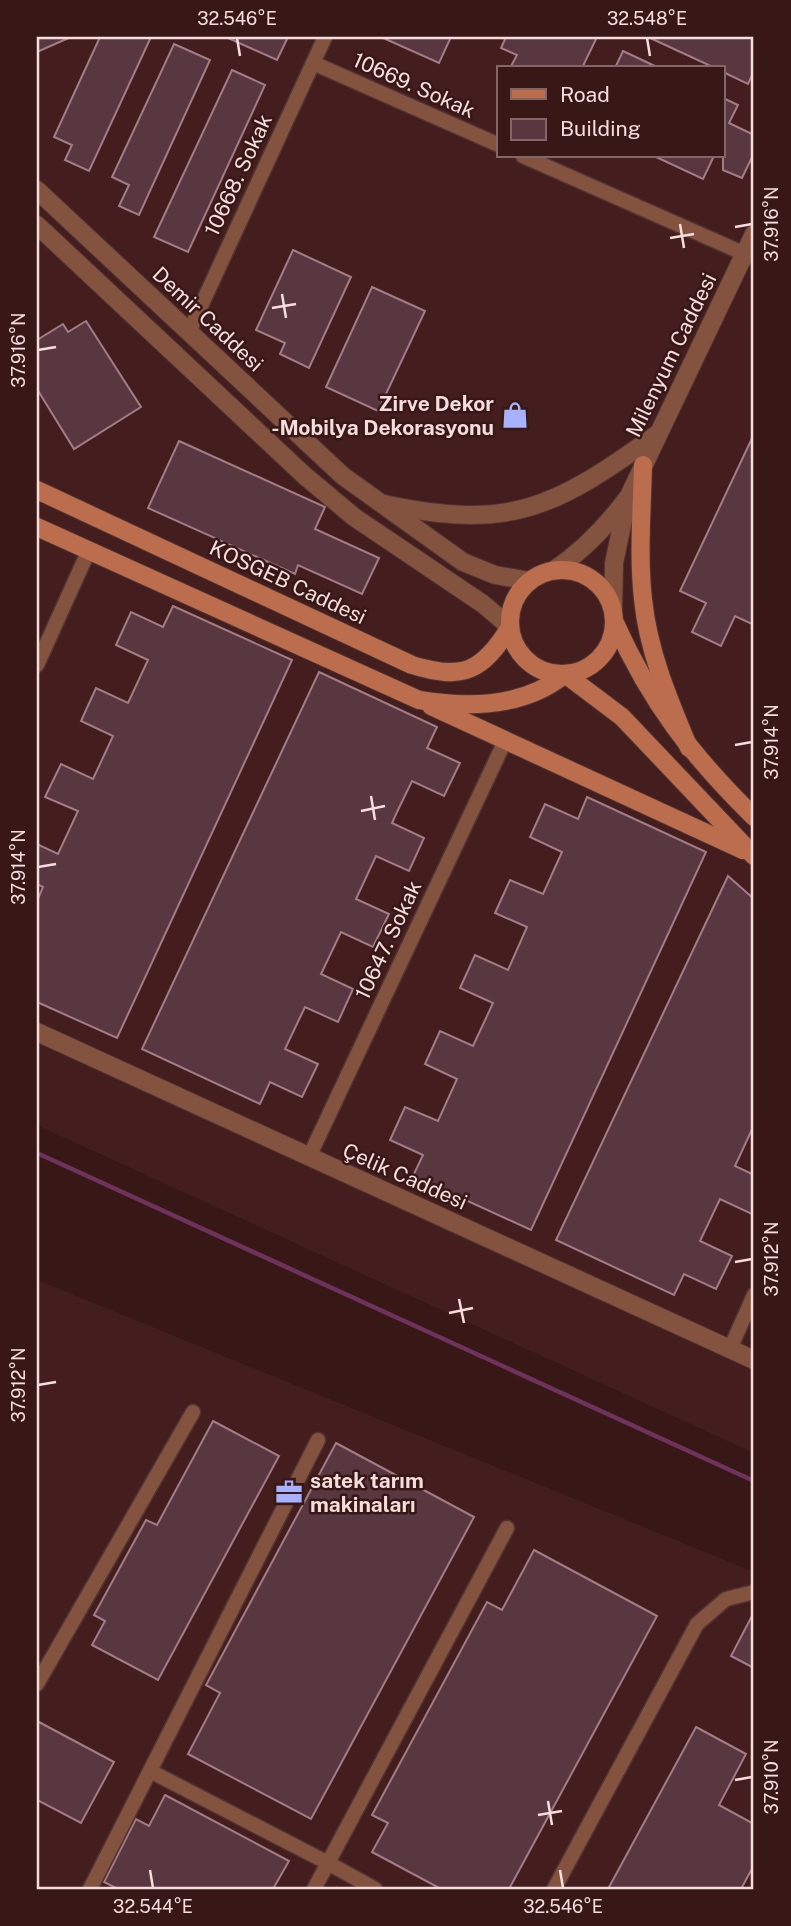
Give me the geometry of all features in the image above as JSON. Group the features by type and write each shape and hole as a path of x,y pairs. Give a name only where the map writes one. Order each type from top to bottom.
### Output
{"main road":[{"path":"643,465 640,546 643,602 658,669 689,747"},
{"name":"KOSGEB Caddesi","path":"37,490 412,665 449,672 467,670 481,664 494,652 510,627"},
{"path":"37,527 753,855"},
{"path":"614,617 611,642 600,658 584,670 565,674 539,669 528,662 513,640 510,627 516,597 530,582 553,571 573,571 592,579 606,593 614,617 648,688 670,724 754,817"},
{"path":"419,700 458,705 502,701 538,691 565,674"},
{"path":"565,674 622,717 753,855"}],"street":[{"name":"10668. Sokak","path":"189,332 325,37"},
{"name":"10669. Sokak","path":"313,63 497,144"},
{"path":"528,158 745,254"},
{"name":"Demir Caddesi","path":"37,190 327,462 376,502 463,562 495,575 530,582"},
{"path":"37,225 321,489 354,517 484,604 510,627"},
{"name":"Milenyum Caddesi","path":"614,617 614,563 629,496 754,234"},
{"path":"376,502 460,516 513,512 561,496 583,485 659,433"},
{"name":"Milenyum Caddesi","path":"553,571 591,542 629,496"},
{"path":"37,666 89,550"},
{"name":"10647. Sokak","path":"309,1157 505,741"},
{"name":"Çelik Caddesi","path":"37,1032 754,1360"},
{"path":"730,1349 754,1295"},
{"path":"37,1684 192,1412"},
{"path":"90,1889 318,1440"},
{"path":"314,1889 507,1528"},
{"path":"554,1889 697,1624 726,1599 754,1592"},
{"path":"150,1771 375,1889"}],"shaded area":[{"path":"37,37 754,37 754,1453 37,1125"},
{"path":"37,1280 754,1572 754,1889 37,1889"}],"building":[{"path":"37,37 71,37 37,52"},
{"path":"100,37 151,37 89,171 65,160 72,145 54,137"},
{"path":"226,37 288,37 277,60"},
{"path":"381,37 451,37 439,63"},
{"path":"506,37 597,37 583,66 511,66 517,55 501,48"},
{"path":"648,37 754,37 754,71 748,84 724,72 724,66 711,66"},
{"path":"174,44 210,60 139,215 119,206 129,185 112,177"},
{"path":"623,51 655,66 616,66"},
{"path":"232,70 265,85 188,252 154,237"},
{"path":"724,98 738,105 729,123 754,135 754,153 742,178 723,170"},
{"path":"658,158 713,158 703,179"},
{"path":"293,250 351,277 309,368 280,354 285,343 256,330"},
{"path":"372,287 425,311 378,411 326,387"},
{"path":"86,321 141,407 74,449 37,389 37,340 63,324 68,332"},
{"path":"754,434 754,625 735,616 721,646 692,632 706,603 680,591"},
{"path":"179,441 325,507 315,529 379,558 362,594 298,565 295,574 148,508"},
{"path":"173,606 292,660 117,1038 37,1002 37,901 43,887 37,884 37,844 58,854 78,811 45,797 61,764 93,779 113,736 81,721 96,688 128,703 148,660 116,645 131,612 163,627"},
{"path":"319,672 437,727 427,748 460,763 444,796 412,781 397,812 392,823 424,838 409,871 376,856 356,899 389,914 373,947 341,932 321,974 353,989 338,1022 305,1007 285,1049 318,1064 302,1097 270,1082 260,1104 142,1049"},
{"path":"587,797 706,852 531,1230 413,1176 423,1155 390,1140 405,1107 438,1121 457,1079 425,1064 440,1031 473,1046 493,1003 460,988 475,955 508,970 527,927 495,913 510,880 543,894 562,852 530,837 545,804 578,819"},
{"path":"728,876 754,899 754,1125 735,1166 754,1175 754,1215 720,1199 700,1241 732,1256 716,1289 684,1274 674,1295 556,1240"},
{"path":"213,1421 279,1456 158,1680 92,1645 105,1621 94,1615 146,1520 157,1525"},
{"path":"336,1443 474,1517 311,1819 188,1754 220,1693 206,1685"},
{"path":"534,1550 657,1616 509,1889 441,1889 372,1852 388,1823 372,1815 487,1602 502,1610"},
{"path":"754,1612 754,1668 731,1656"},
{"path":"37,1721 114,1762 81,1823 37,1800"},
{"path":"696,1727 746,1754 719,1805 754,1824 754,1865 741,1889 608,1889"},
{"path":"165,1795 289,1861 273,1889 118,1889 104,1882 136,1819 149,1826"}],"waterway":[{"path":"37,1153 754,1481"}],"place":[{"name":"Zirve Dekor -Mobilya Dekorasyonu","path":"515,415"},
{"name":"satek tarım makinaları","path":"289,1492"}]}
